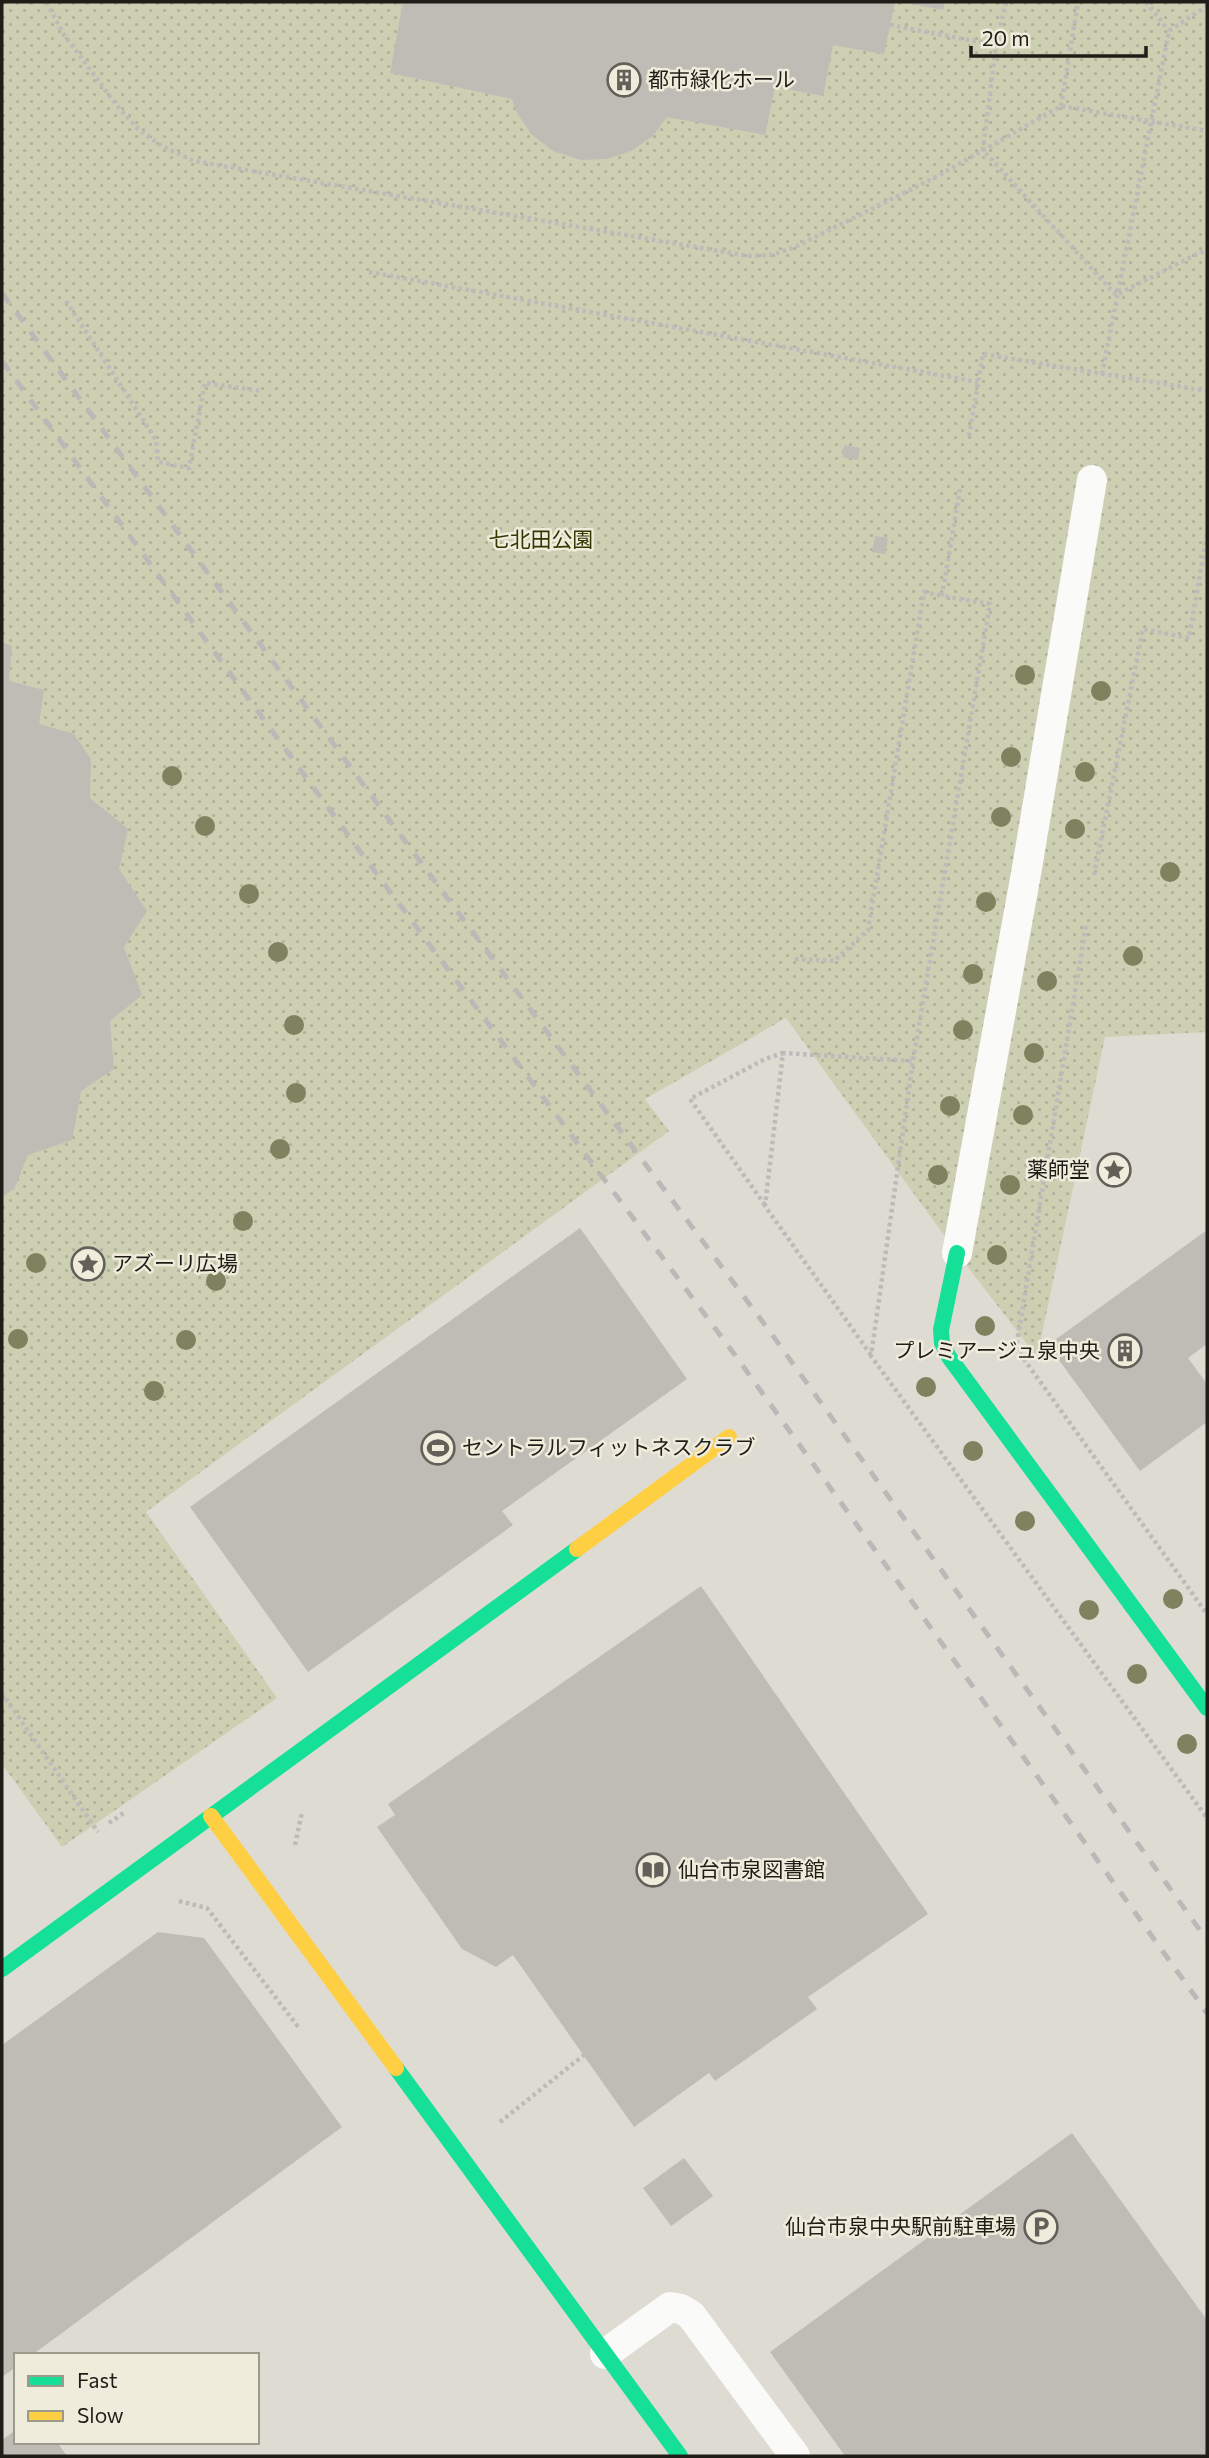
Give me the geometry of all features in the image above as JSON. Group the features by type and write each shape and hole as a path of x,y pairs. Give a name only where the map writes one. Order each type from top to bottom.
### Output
{"street":[{"path":"957,1253 941,1330 942,1343 949,1357 1207,1708"},
{"path":"2,1969 729,1437"},
{"path":"211,1815 680,2456"}],"lane":[{"path":"957,1253 1027,868 1092,480"},
{"path":"605,2354 670,2307 681,2309 691,2315 709,2337 795,2456"}],"path":[{"path":"47,2 62,32 138,129 162,146 194,161 748,256 771,255 793,247 938,176 1061,106 1207,131"},
{"path":"1006,2 996,45 983,150 1116,295"},
{"path":"1061,106 1078,2"},
{"path":"1146,2 1169,31"},
{"path":"1102,374 1169,31 1207,6"},
{"path":"890,25 996,45"},
{"path":"1116,295 1207,249"},
{"path":"369,272 978,382"},
{"path":"66,301 156,440 158,462 188,468 205,383 261,391"},
{"path":"969,436 983,354 1207,391"},
{"path":"1094,875 1143,629 1189,638 1207,534"},
{"path":"795,959 834,961 868,930 924,592 942,596"},
{"path":"1086,926 1016,1348 1207,1614"},
{"path":"765,1206 783,1053"},
{"path":"871,1356 690,1098 765,1059 783,1053 913,1061"},
{"path":"2,1693 98,1832"},
{"path":"173,1900 207,1909"},
{"path":"500,2122 584,2055"}],"green space":[{"name":"七北田公園","path":"2,2 1207,2 1207,1032 1105,1037 1037,1357 957,1253 786,1018 645,1099 669,1131 146,1512 277,1698 62,1847 2,1764"}],"building":[{"name":"都市緑化ホール","path":"403,2 895,2 884,54 833,45 823,96 775,87 765,135 667,117 653,136 631,151 607,159 581,160 553,151 531,134 516,111 512,99 390,73"},
{"path":"902,2 945,2 943,10"},
{"path":"844,445 860,448 858,460 842,457"},
{"path":"875,536 888,538 885,554 872,552"},
{"path":"2,642 12,646 9,681 44,690 39,724 74,734 91,759 90,798 128,829 119,869 147,911 124,947 142,995 110,1021 114,1069 81,1091 72,1140 28,1155 14,1189 2,1197"},
{"path":"580,1228 687,1379 502,1511 513,1525 308,1672 190,1507"},
{"name":"プレミアージュ泉中央","path":"1207,1230 1207,1344 1188,1358 1207,1384 1207,1422 1140,1471 1048,1345"},
{"name":"仙台市泉図書館","path":"701,1586 928,1914 808,1997 817,2009 715,2081 709,2073 634,2127 513,1955 496,1967 462,1949 377,1827 395,1815 388,1804"},
{"path":"158,1932 204,1938 342,2127 35,2353 14,2353 14,2368 2,2377 2,2045"},
{"name":"仙台市泉中央駅前駐車場","path":"1072,2133 1207,2320 1207,2456 845,2456 770,2352"},
{"path":"684,2158 713,2196 671,2226 643,2188"},
{"path":"14,2431 14,2444 58,2444 67,2456 2,2456 2,2440"}],"railway":[{"path":"2,293 768,1329 1207,1940"},
{"path":"2,361 362,854 735,1355 1207,2013"}],"traffic: fast":[{"path":"957,1253 941,1330 942,1343 949,1357 1207,1708"},
{"path":"2,1969 577,1549"},
{"path":"396,2068 680,2456"}],"traffic: slow":[{"path":"577,1549 729,1437"},
{"path":"211,1816 396,2068"}],"place":[{"name":"都市緑化ホール","path":"624,80"},
{"name":"薬師堂","path":"1114,1170"},
{"name":"アズーリ広場","path":"88,1264"},
{"name":"プレミアージュ泉中央","path":"1125,1351"},
{"name":"セントラルフィットネスクラブ","path":"438,1448"},
{"name":"仙台市泉図書館","path":"653,1870"},
{"name":"仙台市泉中央駅前駐車場","path":"1041,2227"}]}
